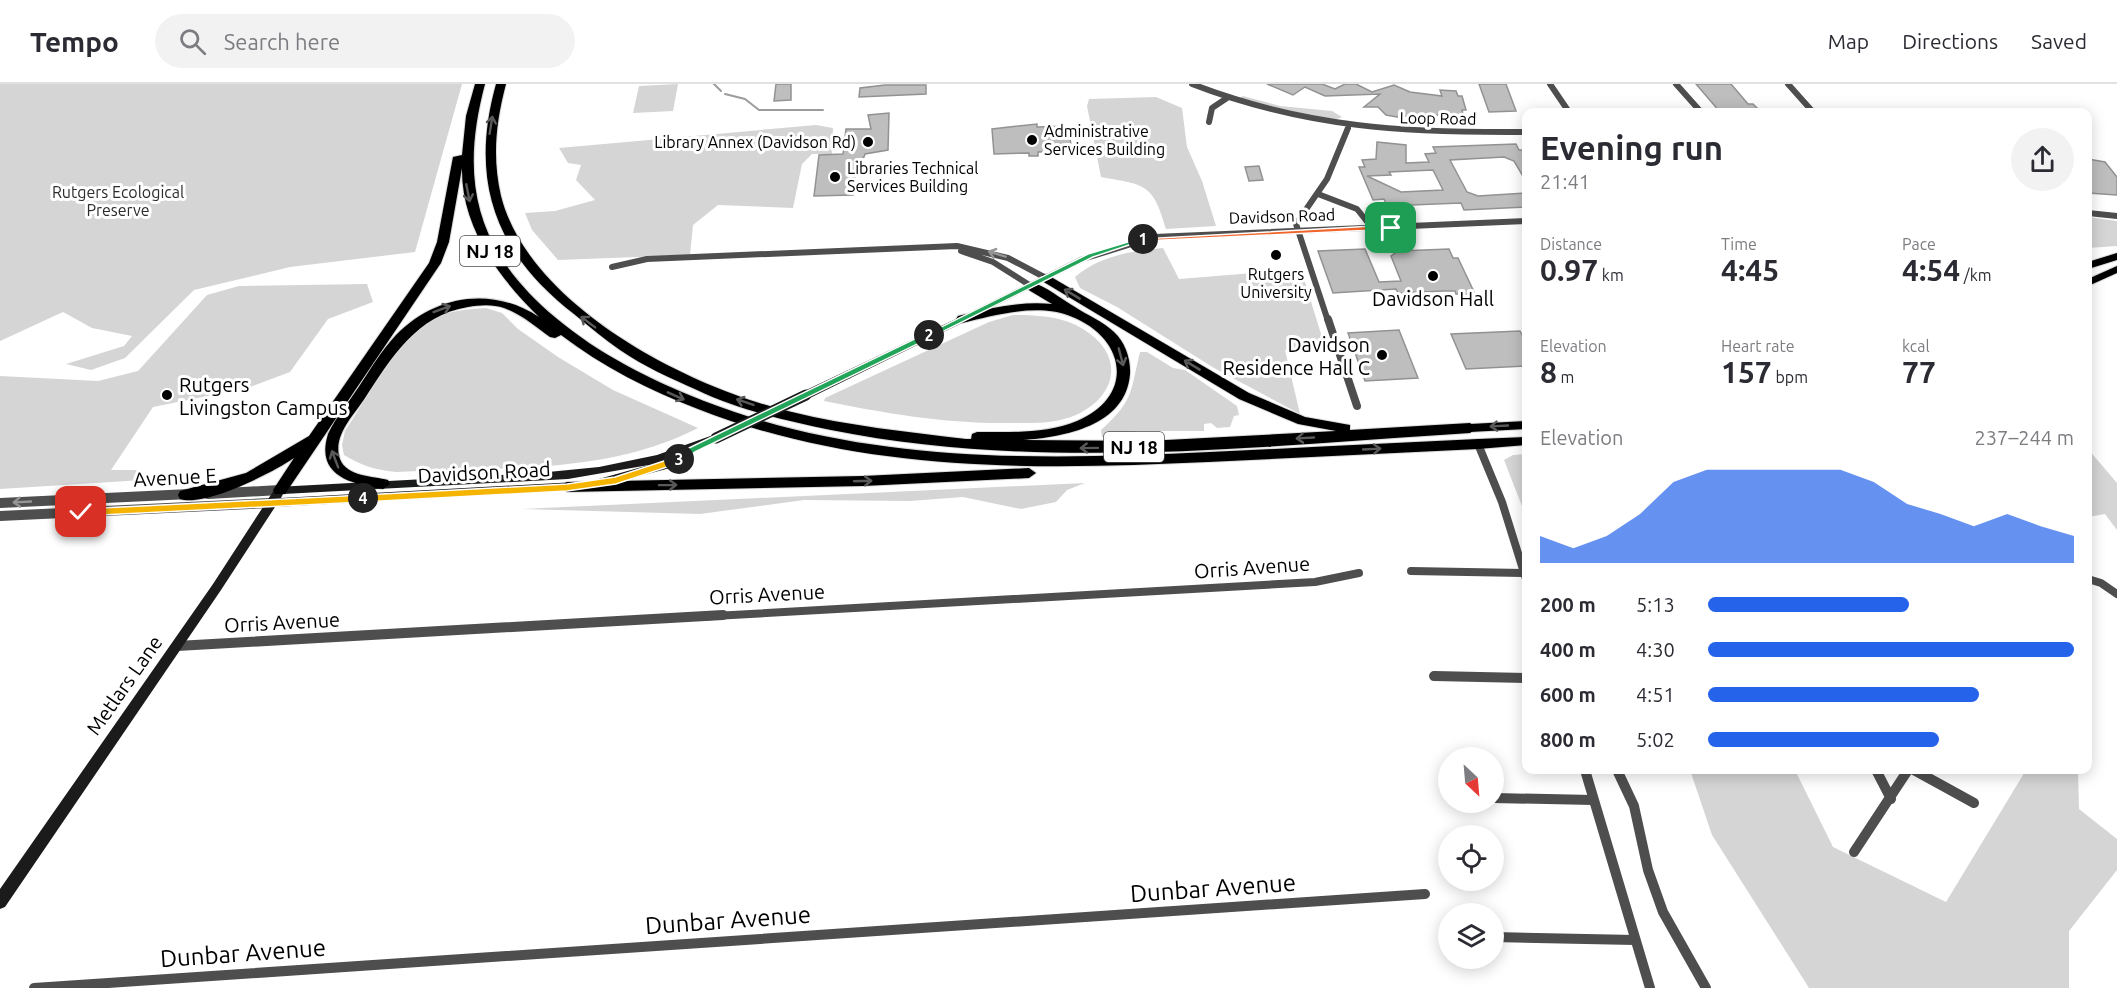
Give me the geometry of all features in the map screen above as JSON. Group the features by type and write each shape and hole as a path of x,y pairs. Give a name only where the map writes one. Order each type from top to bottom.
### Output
{"highway":[{"name":"NJ 18","path":"480,84 467,135 465,163 467,190 473,214 492,253 520,291 573,338 623,371 690,402 746,422 853,448 923,458 1003,463 1101,463 1522,441"},
{"name":"NJ 18","path":"501,84 490,128 488,158 492,188 509,234 545,284 610,337 671,372 750,404 842,428 939,443 1056,449 1522,425"},
{"path":"280,490 435,263 446,225 459,150 467,135"},
{"path":"2092,265 2117,256"},
{"path":"2092,281 2117,269"},
{"path":"1046,278 1244,396 1284,415 1314,424 1361,430 1426,431"},
{"path":"842,428 938,436 1010,436 1051,433 1083,424 1110,405 1120,390 1124,376 1124,361 1118,345 1103,329 1031,286"},
{"path":"383,484 362,481 339,470 332,457 332,441 378,368 411,326 449,307 490,302 514,308 558,336 573,338"},
{"path":"962,319 1010,307 1030,305 1083,316"},
{"path":"185,495 253,477 275,466 318,434"},
{"path":"567,487 940,478 1142,466 1251,455"}],"main road":[{"name":"Davidson Road","path":"271,503 567,487 616,481 676,461 692,450 962,319"},
{"name":"Davidson Road","path":"280,490 588,474 633,466 692,450"},
{"name":"Metlars Lane","path":"0,902 177,646 280,490"}],"street":[{"name":"Loop Road","path":"1192,84 1227,98 1283,115 1348,128 1426,133 1522,132"},
{"path":"1551,84 1566,108"},
{"path":"1676,84 1697,108"},
{"path":"1788,84 1809,108"},
{"path":"1209,122 1212,108 1227,98"},
{"path":"1348,128 1346,139 1318,194 1306,215 1296,224 1357,406"},
{"path":"1318,194 1354,205 1364,213 1373,229"},
{"path":"2092,213 2117,216"},
{"name":"Davidson Road","path":"962,319 1090,255 1140,240 1522,221"},
{"path":"612,267 647,259 957,246 985,250 1008,258 1046,278"},
{"path":"943,247 968,252 993,262 1031,286"},
{"path":"1478,444 1502,502 1522,570"},
{"name":"Avenue E","path":"0,503 280,490"},
{"name":"Avenue E","path":"0,516 271,503"},
{"path":"1411,571 1522,573"},
{"name":"Orris Avenue","path":"177,646 1315,582 1359,573"},
{"path":"2092,580 2101,583 2117,594"},
{"path":"1434,676 1522,678"},
{"path":"1586,774 1650,988"},
{"path":"1619,774 1634,806 1648,870 1663,912 1706,988"},
{"path":"1878,774 1891,799"},
{"path":"1854,852 1906,774"},
{"path":"1921,774 1974,803"},
{"path":"1504,798 1593,800"},
{"name":"Dunbar Avenue","path":"34,988 1425,894"},
{"path":"1504,938 1635,940"}],"green space":[{"name":"Rutgers Ecological Preserve","path":"0,84 462,84 415,252 290,267 194,290 125,358 91,370 66,364 124,346 132,336 92,328 63,312 0,341"},
{"path":"678,84 673,111 633,113 639,86"},
{"path":"1243,96 1280,106 1332,111 1342,117 1332,121 1239,98"},
{"path":"1156,97 1182,108 1187,147 1202,181 1216,226 1166,229 1157,203 1145,189 1128,182 1101,177 1087,106 1089,99"},
{"path":"816,125 833,128 832,154 812,154 802,164 793,208 718,205 693,225 690,255 558,260 532,230 525,213 555,211 595,200 576,180 581,165 568,163 559,148"},
{"path":"2092,218 2117,221 2117,246 2092,248"},
{"path":"1163,248 1179,279 1301,269 1325,347 1285,350 1300,414 1214,368 1117,307 1080,288 1075,277 1105,259"},
{"path":"367,284 373,302 328,319 290,372 247,388 153,407 111,470 139,470 143,480 0,489 0,376 98,381 138,371 207,295 239,286"},
{"path":"486,308 502,313 518,329 558,357 613,390 698,428 663,443 627,454 551,466 397,472 369,467 344,455 342,445 345,431 407,339 420,327 438,316"},
{"path":"1013,315 1040,316 1067,321 1096,339 1106,350 1110,362 1111,374 1108,386 1101,397 1090,407 1068,418 1029,423 941,420 824,401 825,398 989,322"},
{"path":"1140,352 1147,352 1173,368 1185,370 1237,406 1239,415 1234,416 1230,427 1217,428 1211,423 1204,424 1204,431 1139,431 1102,437 1101,430 1120,411 1129,395"},
{"path":"1522,454 1522,506 1504,460 1513,455"},
{"path":"2092,454 2117,483 2117,530 2105,514 2092,516"},
{"path":"1085,483 1067,490 1056,502 1021,509 963,497 910,501 804,500 700,514 522,509"},
{"path":"1691,774 1797,774 1833,847 1946,902 2024,774 2078,774 2079,809 2117,839 2117,870 2069,931 2069,988 1809,988 1712,835"}],"building":[{"path":"776,84 791,84 791,100 774,101"},
{"path":"1267,84 1322,84 1335,89 1345,84 1356,84 1372,92 1394,85 1410,92 1442,96 1440,90 1456,91 1458,96 1462,96 1466,110 1462,110 1464,118 1425,114 1397,117 1386,115 1378,107 1364,107 1380,94 1325,96 1305,87 1293,95"},
{"path":"1479,84 1506,84 1516,111 1489,112"},
{"path":"1696,84 1731,84 1748,104 1753,104 1757,108 1717,108"},
{"path":"885,85 926,85 926,94 859,97 860,88"},
{"path":"889,113 888,150 865,154 856,162 853,195 814,196 819,155 843,154 846,129 871,129 868,115"},
{"name":"Administrative Services Building","path":"1037,124 1037,127 1068,126 1072,151 1038,152 1038,156 1029,156 1029,153 994,154 992,129"},
{"path":"1377,142 1406,145 1406,163 1429,162 1425,154 1436,153 1433,147 1516,144 1519,150 1522,150 1522,175 1514,161 1504,157 1450,160 1467,192 1478,196 1522,193 1522,207 1464,210 1461,203 1387,206 1384,199 1373,200 1359,167 1365,167 1362,160 1376,159","holes":["1433,170 1443,190 1401,192 1367,176 1391,175 1389,172"]},
{"path":"2092,160 2105,162 2117,177 2117,195 2092,193"},
{"path":"1259,166 1263,180 1249,181 1245,167"},
{"path":"1365,249 1379,282 1401,281 1391,256 1398,251 1449,249 1453,258 1458,258 1475,294 1456,294 1455,291 1398,293 1396,289 1333,293 1318,251"},
{"name":"Davidson Residence Hall C","path":"1399,330 1418,378 1365,381 1348,333"},
{"path":"1520,331 1522,366 1466,369 1451,334"}],"waterway":[{"path":"714,84 721,91"},
{"path":"725,94 745,99 759,110 823,110"}],"place":[{"name":"Administrative Services Building","path":"1032,140"},
{"name":"Library Annex (Davidson Rd)","path":"868,142"},
{"name":"Libraries Technical Services Building","path":"835,177"},
{"name":"Rutgers University","path":"1276,255"},
{"name":"Davidson Hall","path":"1433,276"},
{"name":"Davidson Residence Hall C","path":"1382,355"},
{"name":"Rutgers Livingston Campus","path":"167,395"}],"route":[{"path":"81,512 567,487 616,481 676,461 692,450 1031,286 1090,255 1121,244 1154,237 1391,228"}]}
